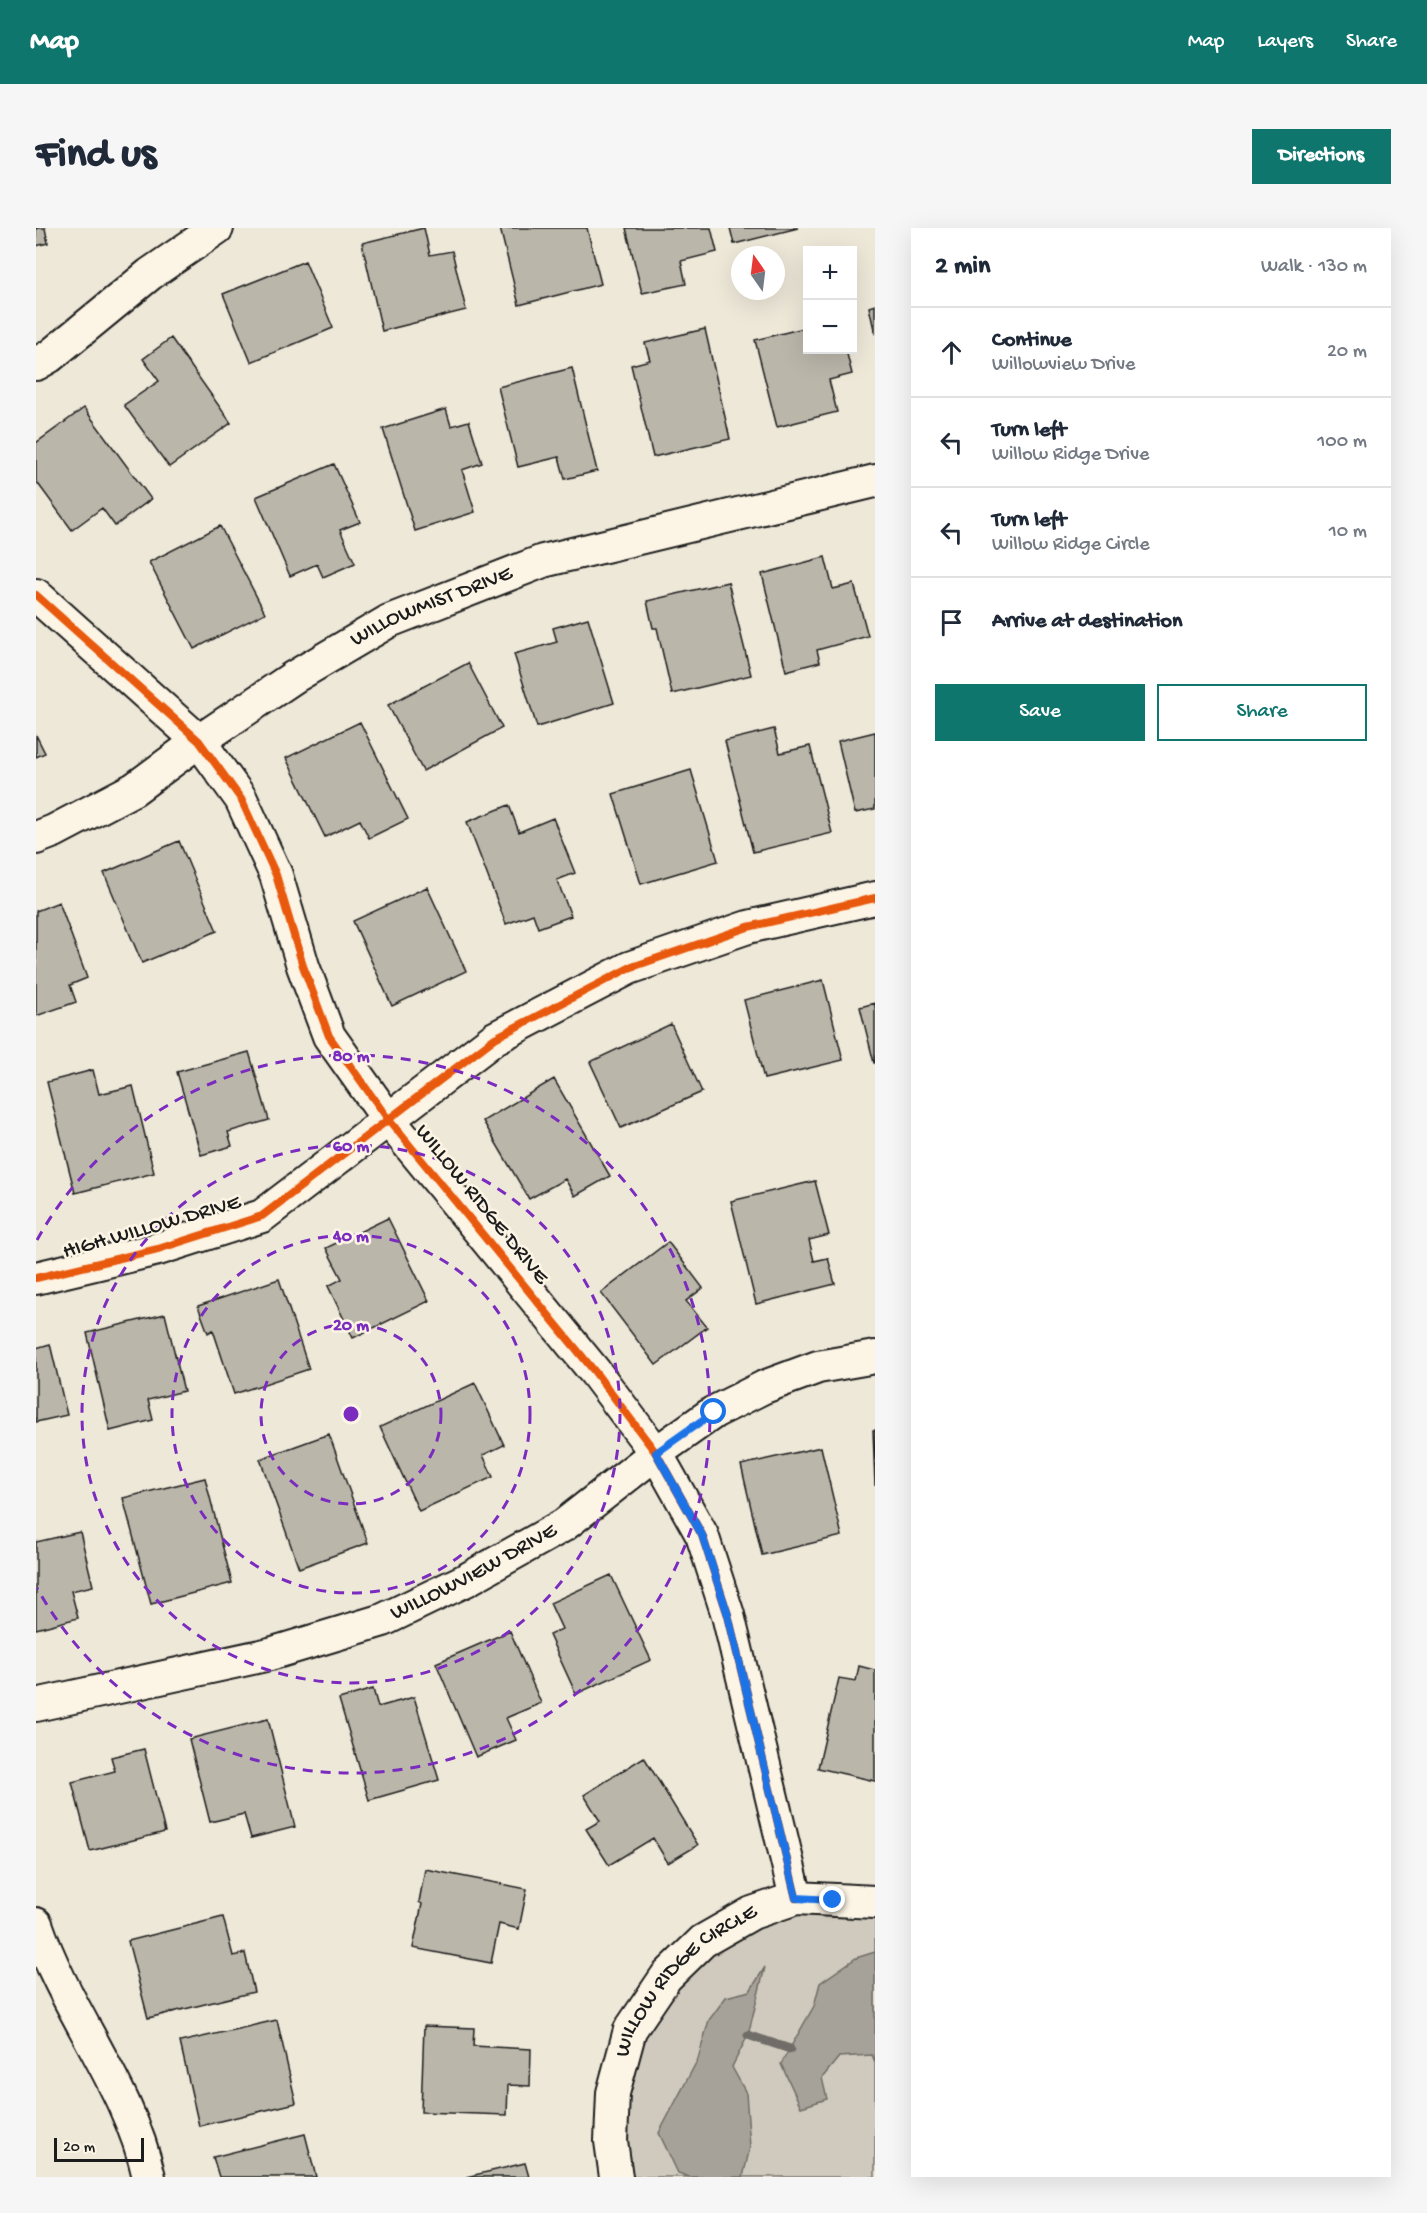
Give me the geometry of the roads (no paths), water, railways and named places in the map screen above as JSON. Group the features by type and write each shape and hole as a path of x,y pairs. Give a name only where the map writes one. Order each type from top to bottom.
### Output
{"street":[{"path":"36,364 50,356 150,274 217,228"},
{"name":"WILLOWMIST DRIVE","path":"36,838 134,789 199,741 294,677 389,621 543,561 875,481"},
{"name":"WILLOW RIDGE DRIVE","path":"36,595 199,741 241,800 276,875 303,966 329,1036 388,1119 595,1372 656,1453 702,1535 728,1615 796,1898"},
{"name":"HIGH WILLOW DRIVE","path":"36,1278 158,1249 262,1216 495,1038 628,968 748,927 875,898"},
{"name":"WILLOWVIEW DRIVE","path":"36,1705 270,1654 383,1620 466,1580 564,1525 656,1453 714,1412 764,1387 818,1367 875,1357"},
{"name":"WILLOW RIDGE CIRCLE","path":"616,2177 611,2141 613,2093 630,2030 666,1977 703,1941 752,1913 796,1898 875,1902"},
{"path":"36,1924 45,1950 120,2093 146,2160 149,2177"}],"waterway":[{"path":"748,2035 790,2049"}]}
